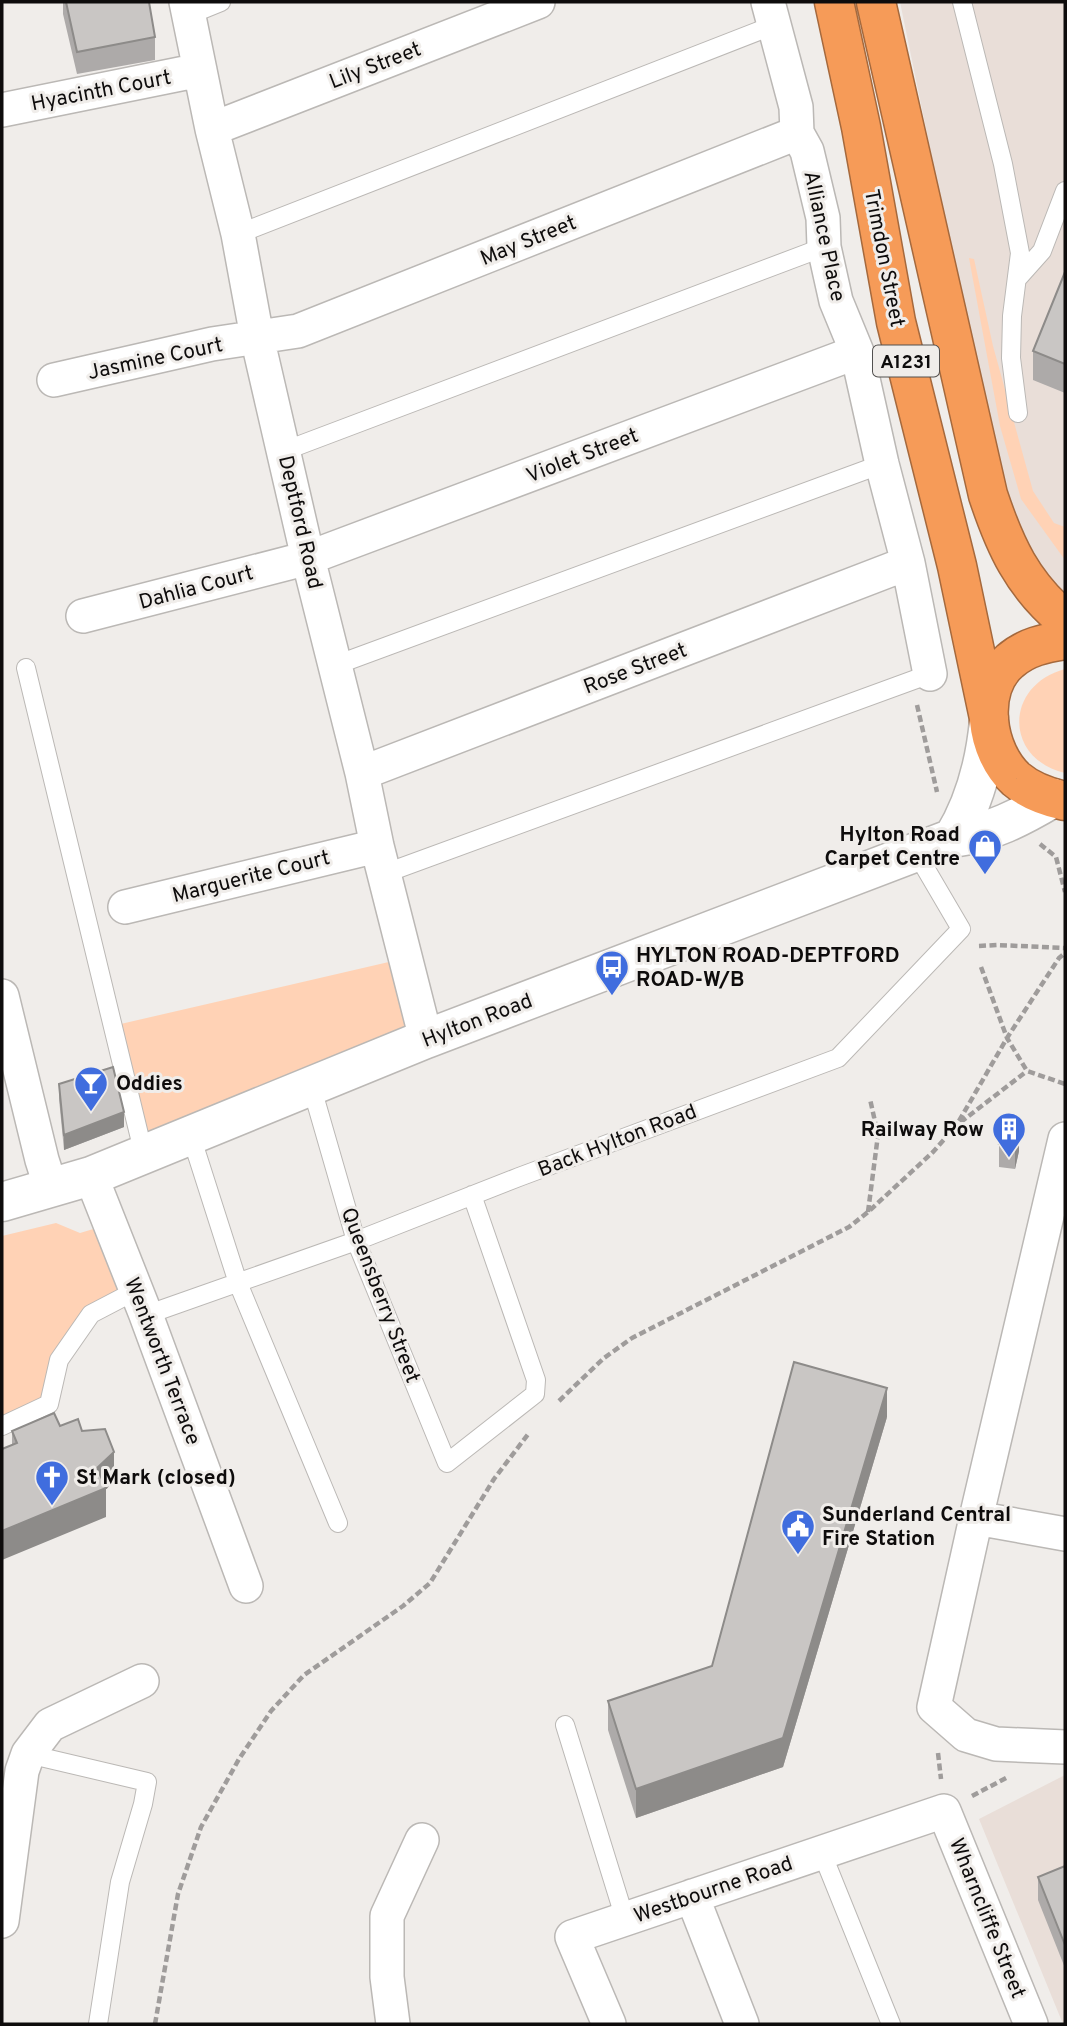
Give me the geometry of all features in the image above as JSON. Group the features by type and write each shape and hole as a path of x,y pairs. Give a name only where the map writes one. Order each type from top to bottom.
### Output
{"highway":[{"name":"Trimdon Street","path":"834,2 861,128 896,321 957,565 993,740 1002,761 1014,777 1029,789 1060,804"},
{"name":"A1231","path":"876,2 988,495 1013,560 1036,592 1065,620"},
{"path":"989,720 990,697 996,678 1008,662 1040,644 1065,640"}],"street":[{"name":"Lily Street","path":"212,128 538,2"},
{"name":"Deptford Road","path":"188,8 212,128 238,234 257,337 426,1040"},
{"name":"Alliance Place","path":"771,13 796,107 797,133 807,151 823,218 824,247 836,301 857,352 908,563 930,674"},
{"name":"Hyacinth Court","path":"2,110 200,70"},
{"name":"May Street","path":"257,337 298,331 797,133"},
{"name":"Jasmine Court","path":"54,380 212,344 257,337"},
{"name":"Violet Street","path":"308,558 857,352"},
{"name":"Dahlia Court","path":"83,617 308,558"},
{"name":"Rose Street","path":"362,773 908,563"},
{"path":"953,838 965,818 980,778 989,720"},
{"name":"Hylton Road","path":"2,1202 91,1176 426,1040 953,838 979,834 1060,804"},
{"name":"Marguerite Court","path":"125,907 381,860"},
{"path":"2,996 51,1188"},
{"path":"1065,1139 934,1707 966,1735 996,1744 1065,1747"},
{"name":"Wentworth Terrace","path":"91,1176 141,1302 246,1586"},
{"path":"976,1518 1065,1534"},
{"path":"2,1921 17,1767 50,1725 142,1681"},
{"name":"Westbourne Road","path":"609,2024 572,1937 944,1811"},
{"name":"Wharncliffe Street","path":"944,1811 1031,2024"},
{"path":"393,2024 387,1977 387,1916 422,1840"},
{"path":"692,1896 743,2024"}],"lane":[{"path":"188,8 220,2"},
{"path":"962,2 1003,164 1020,253 1012,316 1011,358 1018,413"},
{"path":"238,234 771,13"},
{"path":"1017,279 1042,251 1065,191"},
{"path":"284,451 824,247"},
{"path":"336,665 882,464"},
{"path":"26,668 144,1155"},
{"path":"381,860 930,674"},
{"name":"Back Hylton Road","path":"2,1426 49,1404 59,1360 91,1314 238,1283 356,1241 838,1058 961,929 916,854"},
{"name":"Queensberry Street","path":"311,1085 356,1241 447,1463 535,1394 536,1380 472,1195"},
{"path":"191,1136 238,1283 338,1523"},
{"path":"565,1725 625,1919"},
{"path":"17,1767 147,1782 120,1882 98,2024"},
{"path":"822,1853 891,2024"}],"path":[{"path":"1065,856 1056,857 1065,892"},
{"path":"971,947 997,945 1065,951"},
{"path":"957,1125 1007,1038 1065,951"},
{"path":"981,967 1007,1038 1027,1071 1065,1084"},
{"path":"559,1402 604,1358 632,1338 849,1227 933,1152 957,1125 1027,1071"},
{"path":"868,1212 878,1135 870,1099"},
{"path":"155,2024 178,1894 201,1827 239,1759 271,1711 304,1675 403,1606 430,1583 494,1479 531,1431"}],"shaded area":[{"path":"900,2 1065,2 1065,593 1045,573 1022,541 1002,498"},
{"path":"969,258 974,259 993,346 1033,491 1054,523 1065,527 1065,560 1021,499 1000,426"},
{"path":"1065,669 1065,773 1045,765 1030,753 1022,738 1019,721 1022,705 1031,690 1045,677"},
{"path":"406,958 426,1039 144,1155 112,1026"},
{"path":"56,1223 80,1233 110,1224 137,1290 91,1314 59,1360 49,1404 2,1426 2,1236"},
{"path":"1065,1775 1065,2024 1063,2024 979,1819"}],"building":[{"path":"66,2 149,2 155,37 77,52"},
{"path":"1065,272 1065,364 1033,351"},
{"name":"Oddies","path":"113,1067 124,1112 64,1135 59,1084"},
{"path":"1003,1125 1019,1128 1015,1147 999,1144"},
{"name":"Sunderland Central Fire Station","path":"794,1362 887,1388 783,1738 636,1789 608,1701 712,1666"},
{"name":"St Mark (closed)","path":"54,1413 60,1426 78,1419 82,1431 105,1429 114,1452 97,1468 106,1488 2,1531 2,1449 17,1443 12,1431"},
{"path":"1065,1866 1065,1945 1038,1877"}],"place":[{"name":"Hylton Road Carpet Centre","path":"985,876"},
{"name":"HYLTON ROAD-DEPTFORD ROAD-W/B","path":"612,997"},
{"name":"Oddies","path":"91,1113"},
{"name":"Railway Row","path":"1009,1159"},
{"name":"St Mark (closed)","path":"52,1507"},
{"name":"Sunderland Central Fire Station","path":"798,1556"}]}
